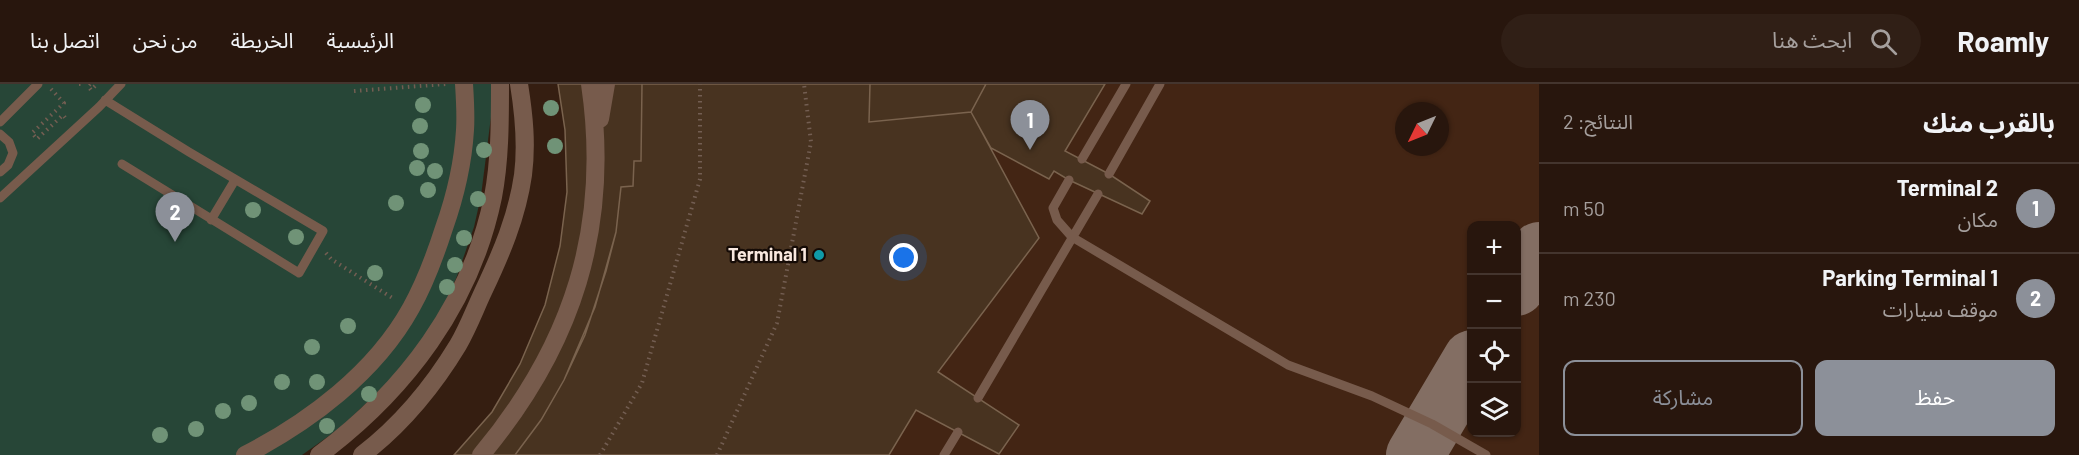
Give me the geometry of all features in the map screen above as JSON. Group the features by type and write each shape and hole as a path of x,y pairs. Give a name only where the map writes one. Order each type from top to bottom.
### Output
{"street":[{"path":"245,455 269,443 308,417 347,384 383,348 410,309 436,254 456,187 465,129 464,84"},
{"path":"319,455 370,413 418,360 439,331 458,297 484,234 493,196 499,153 500,84"},
{"path":"362,455 390,432 435,381 458,344 505,244 519,199 525,152 525,129 519,84"},
{"path":"481,455 532,387 552,350 581,271 591,224 595,187 596,144 590,84"},
{"path":"596,144 606,84"},
{"path":"484,234 505,244"}],"lane":[{"path":"0,198 121,84"},
{"path":"1082,159 1126,84"},
{"path":"1108,174 1160,84"},
{"path":"0,122 33,86"},
{"path":"105,100 323,231 299,273 122,164"},
{"path":"0,134 9,142 13,153 8,165 0,172"},
{"path":"211,220 236,180"},
{"path":"1069,180 1053,208 1057,220 1072,237 1288,365 1364,393 1422,419 1486,455"},
{"path":"978,399 1098,194"},
{"path":"944,455 958,432"}],"path":[{"path":"32,133 64,103 47,84"},
{"path":"90,84 88,86 91,90 97,84"},
{"path":"354,91 447,84"},
{"path":"600,455 642,383 700,179 700,84"},
{"path":"717,455 777,322 811,142 804,84"}],"shaded area":[{"path":"642,84 1539,84 1539,455 515,455 564,380 595,307 606,271"}],"green space":[{"path":"0,84 493,84 493,101 481,196 474,227 443,309 414,358 340,428 302,455 0,455"}],"building":[{"path":"558,84 642,84 641,161 634,161 633,186 621,187 616,232 585,335 564,380 541,420 515,455 454,455 492,412 520,364 545,305 560,246 567,192 565,130"},
{"name":"Terminal 1","path":"642,84 870,84 869,122 971,112 1039,238 938,372 1019,425 999,454 916,410 889,455 515,455 541,420 564,380 595,307 616,232 621,187 633,186 634,161 641,161"},
{"path":"870,84 986,84 971,112 869,122"},
{"path":"986,84 1105,84 1065,151 1109,174 1150,201 1142,214 1054,171 1049,179 991,148 971,112"}],"taxiway":[{"path":"1521,279 1539,251"},
{"path":"1415,455 1467,367"}],"place":[{"name":"Terminal 2","path":"1030,150"},
{"name":"Parking Terminal 1","path":"175,242"},
{"name":"Terminal 1","path":"819,255"}]}
